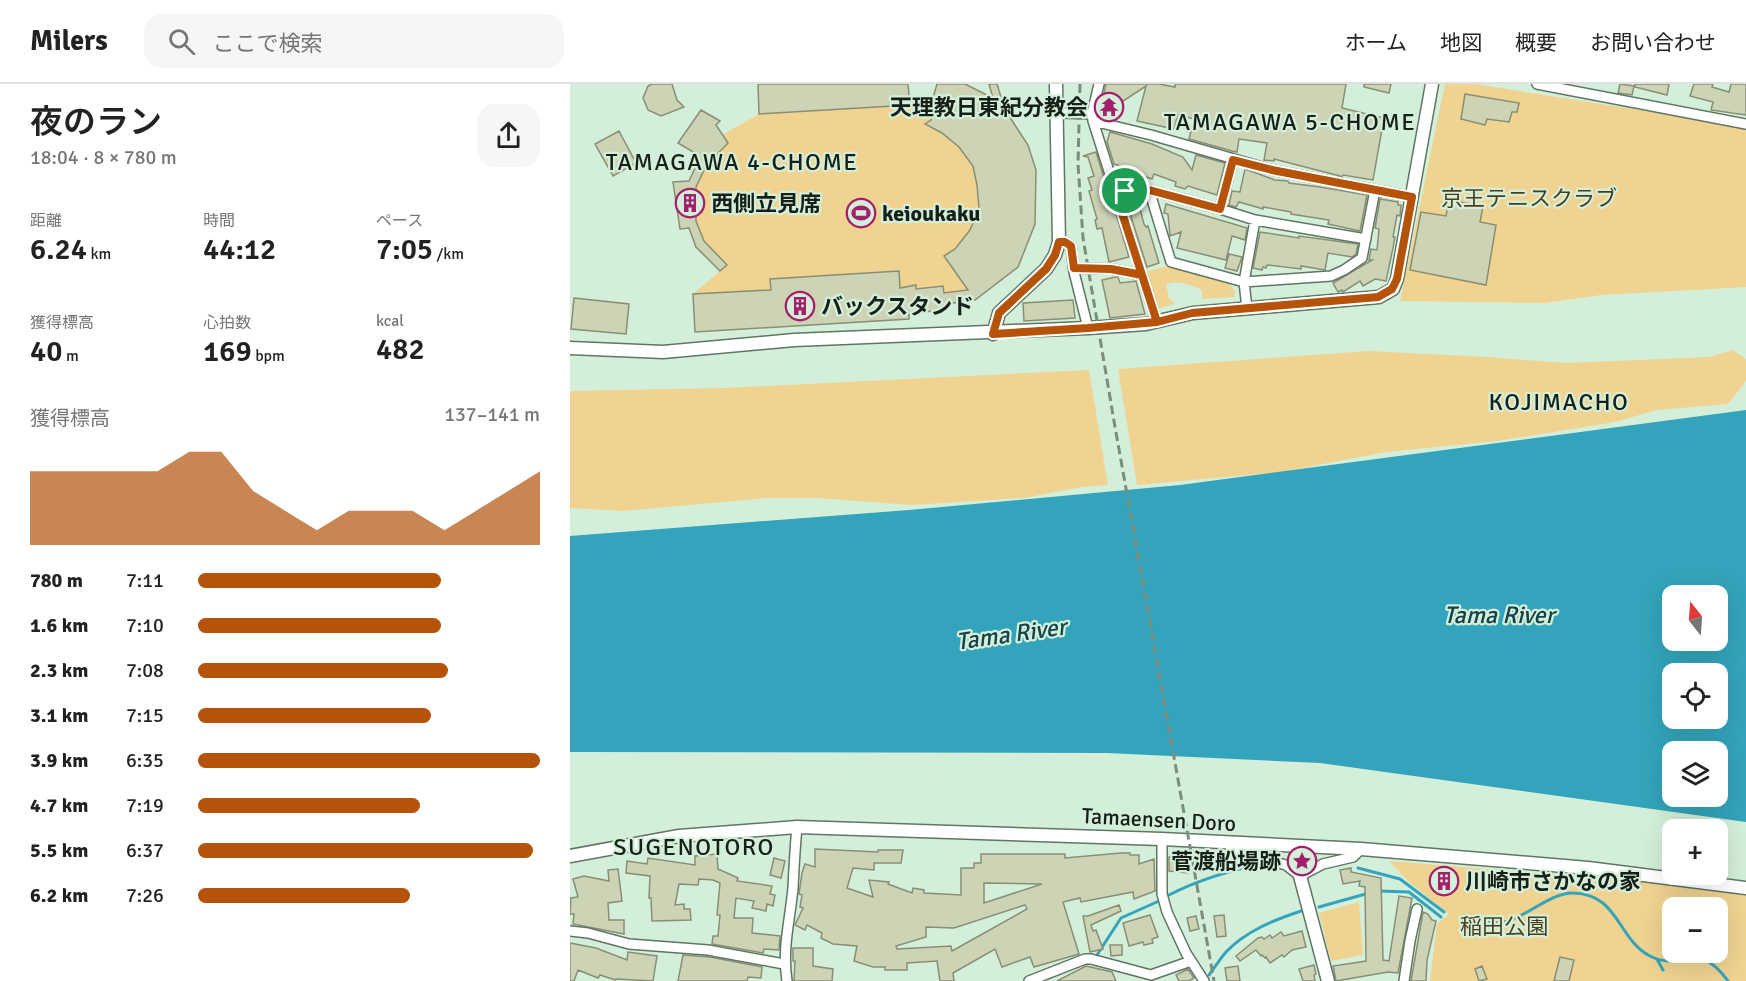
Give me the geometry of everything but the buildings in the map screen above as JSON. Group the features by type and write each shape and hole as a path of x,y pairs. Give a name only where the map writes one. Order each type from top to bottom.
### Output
{"street":[{"path":"993,334 999,313 1046,269 1055,255 1059,242 1056,84"},
{"path":"1098,84 1093,117 1157,322"},
{"path":"570,348 663,352 794,340 993,334 1088,328 1157,322 1192,313 1372,298 1384,295 1392,289 1397,279 1432,84"},
{"path":"1537,84 1746,124"},
{"path":"1058,113 1093,117 1272,170 1412,197"},
{"path":"1220,209 1233,160"},
{"path":"1116,194 1138,187 1255,220 1366,239"},
{"path":"1149,190 1172,262 1244,282 1331,276 1362,258 1375,190"},
{"path":"1247,308 1244,282 1255,220"},
{"path":"1059,242 1065,242 1071,246 1088,328"},
{"path":"1074,268 1111,269 1142,275"},
{"path":"787,981 784,964 785,933 793,889 797,827"},
{"name":"Tamaensen Doro","path":"570,856 679,836 797,827 1162,839 1361,849 1588,868 1746,888"},
{"path":"1162,839 1162,894 1167,912 1191,961 1204,981"},
{"path":"1227,843 1234,851 1286,865 1300,876 1328,981"},
{"path":"1300,876 1323,864 1353,857 1361,849"},
{"path":"1404,981 1417,909"},
{"path":"570,931 588,933 629,944 708,950 784,964"},
{"path":"1029,981 1091,958 1151,975 1191,961"}],"green space":[{"name":"keioukaku","path":"758,84 908,84 910,105 931,119 936,103 932,101 937,84 965,84 993,98 1010,115 1028,145 1036,170 1035,224 975,300 946,304 909,314 909,319 695,332 693,294 720,271 696,247 687,224 687,183 695,168 689,162 697,149 759,114"},
{"name":"京王テニスクラブ","path":"1445,84 1475,84 1746,127 1746,287 1601,295 1545,303 1400,301"},
{"path":"1168,266 1228,282 1235,291 1234,297 1202,299 1202,290 1175,282 1166,284 1169,298 1175,304 1159,308 1144,272"},
{"path":"1733,350 1746,359 1746,381 1728,404 1657,410 1615,422 1497,441 1386,452 1281,472 1137,485 1118,369 1369,351 1566,363 1709,357"},
{"path":"1089,370 1108,485 1082,487 1024,498 911,505 818,498 766,498 623,511 570,508 570,391 724,388"},
{"name":"稲田公園","path":"1389,861 1662,883 1662,885 1689,885 1746,894 1746,981 1430,981 1437,924 1449,914 1409,882"},
{"path":"1359,902 1363,955 1331,961 1319,913"}],"water":[{"name":"Tama River","path":"1746,410 1746,822 1320,763 1107,753 570,752 570,536 909,510 1180,485"}],"waterway":[{"path":"1169,895 1224,873 1258,864"},
{"path":"1358,868 1400,879 1444,912"},
{"path":"1378,891 1409,892 1441,917"},
{"path":"1319,907 1369,893"},
{"path":"1484,918 1493,922 1504,922 1561,895 1572,893 1587,895 1599,900 1609,908 1630,939 1650,956 1671,961 1698,958 1717,968 1728,981"},
{"path":"1097,955 1121,918 1159,901"},
{"path":"1209,975 1226,952 1242,938 1271,922 1301,911"},
{"path":"1657,959 1663,970"}],"railway":[{"path":"1080,84 1078,164 1083,238 1214,981"}],"place":[{"name":"天理教日東紀分教会","path":"1109,107"},
{"name":"西側立見席","path":"690,203"},
{"name":"keioukaku","path":"861,213"},
{"name":"バックスタンド","path":"800,306"},
{"name":"菅渡船場跡","path":"1302,861"},
{"name":"川崎市さかなの家","path":"1444,881"}],"district":[{"name":"TAMAGAWA 5-CHOME","path":"1290,122"},
{"name":"TAMAGAWA 4-CHOME","path":"732,162"},
{"name":"KOJIMACHO","path":"1559,402"},
{"name":"SUGENOTORO","path":"694,847"}],"route":[{"path":"1125,191 1116,194 1153,310 1157,322 993,334 999,313 1046,269 1055,255 1059,242 1065,242 1071,246 1074,268 1111,269 1142,275 1157,322 1192,313 1378,297 1392,289 1397,279 1412,197 1272,170 1233,160 1220,209 1138,187 1125,191"}]}
